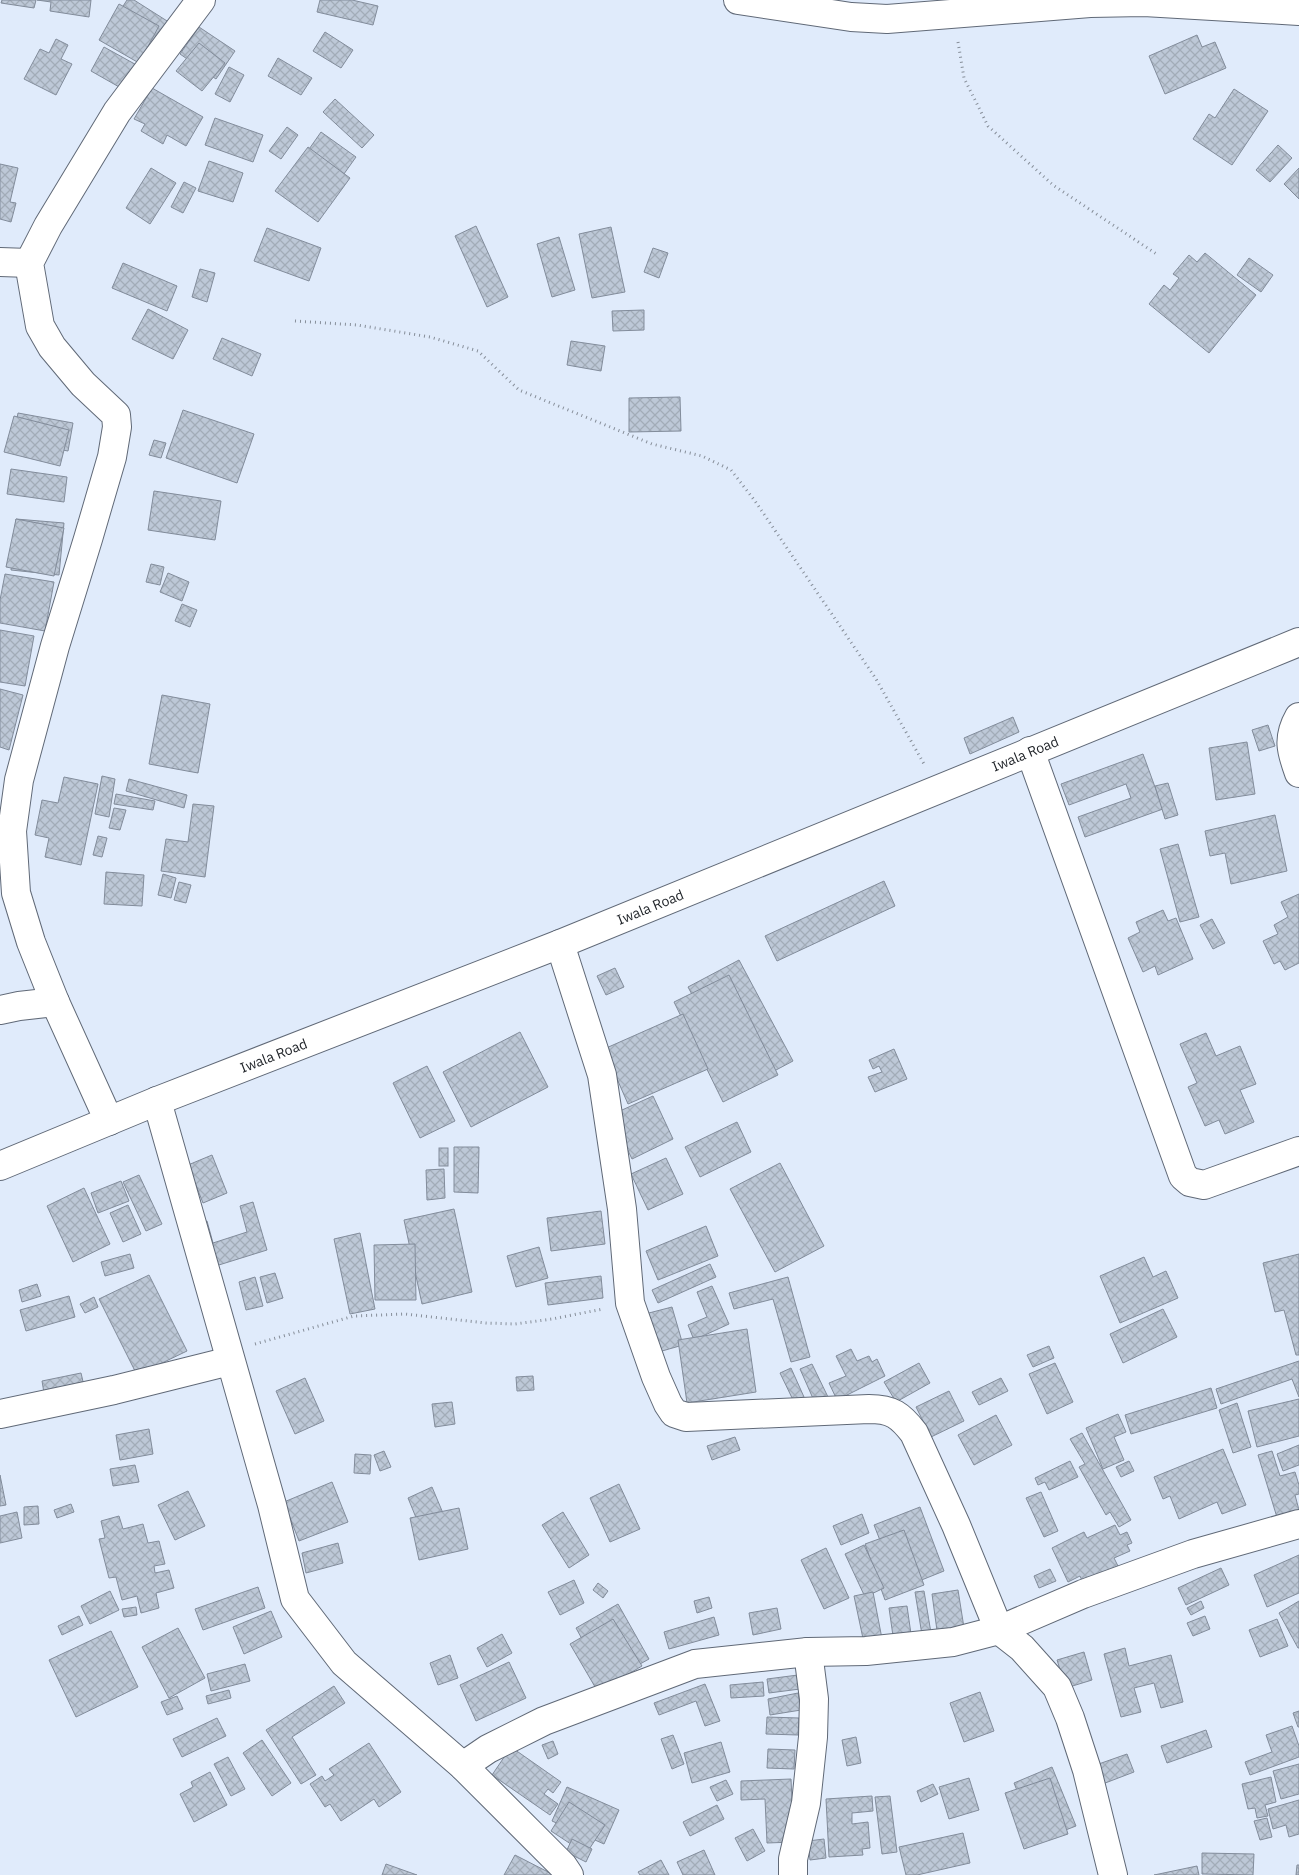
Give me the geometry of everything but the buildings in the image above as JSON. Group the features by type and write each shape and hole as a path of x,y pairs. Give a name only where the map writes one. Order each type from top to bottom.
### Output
{"street":[{"path":"109,1121 55,1002 31,942 16,893 12,831 19,780 54,646 112,457 116,414 83,384 52,347 40,326 29,263 48,226 117,112 202,0"},
{"path":"738,0 851,17 887,19 1090,3 1144,2 1299,11"},
{"path":"0,262 29,263"},
{"name":"Iwala Road","path":"0,1166 157,1101 560,944 1299,642"},
{"path":"1299,717 1292,729 1292,752 1299,773"},
{"path":"1030,751 1183,1176 1190,1182 1204,1185 1299,1151"},
{"path":"560,944 602,1075 622,1209 630,1303 656,1377 674,1413 686,1416 869,1408 881,1409 896,1414 904,1420 914,1433 956,1526 999,1630 1022,1648 1057,1688 1070,1718 1087,1770 1113,1875"},
{"path":"0,1010 55,1002"},
{"path":"157,1101 272,1505 294,1599 344,1663 463,1766 563,1866 569,1875"},
{"path":"0,1414 114,1390 230,1361"},
{"path":"463,1766 488,1750 544,1721 695,1664 808,1652 866,1650 953,1642 999,1630 1082,1594 1193,1554 1299,1524"},
{"path":"793,1875 794,1859 806,1803 813,1737 814,1699 808,1652"}],"path":[{"path":"954,14 964,78 988,126 1053,185 1158,255"},
{"path":"295,321 357,325 430,337 478,351 519,390 652,444 702,456 731,470 755,501 876,679 938,789"},
{"path":"230,1361 258,1342 354,1316 404,1314 486,1324 515,1324 552,1319 630,1303"}]}
